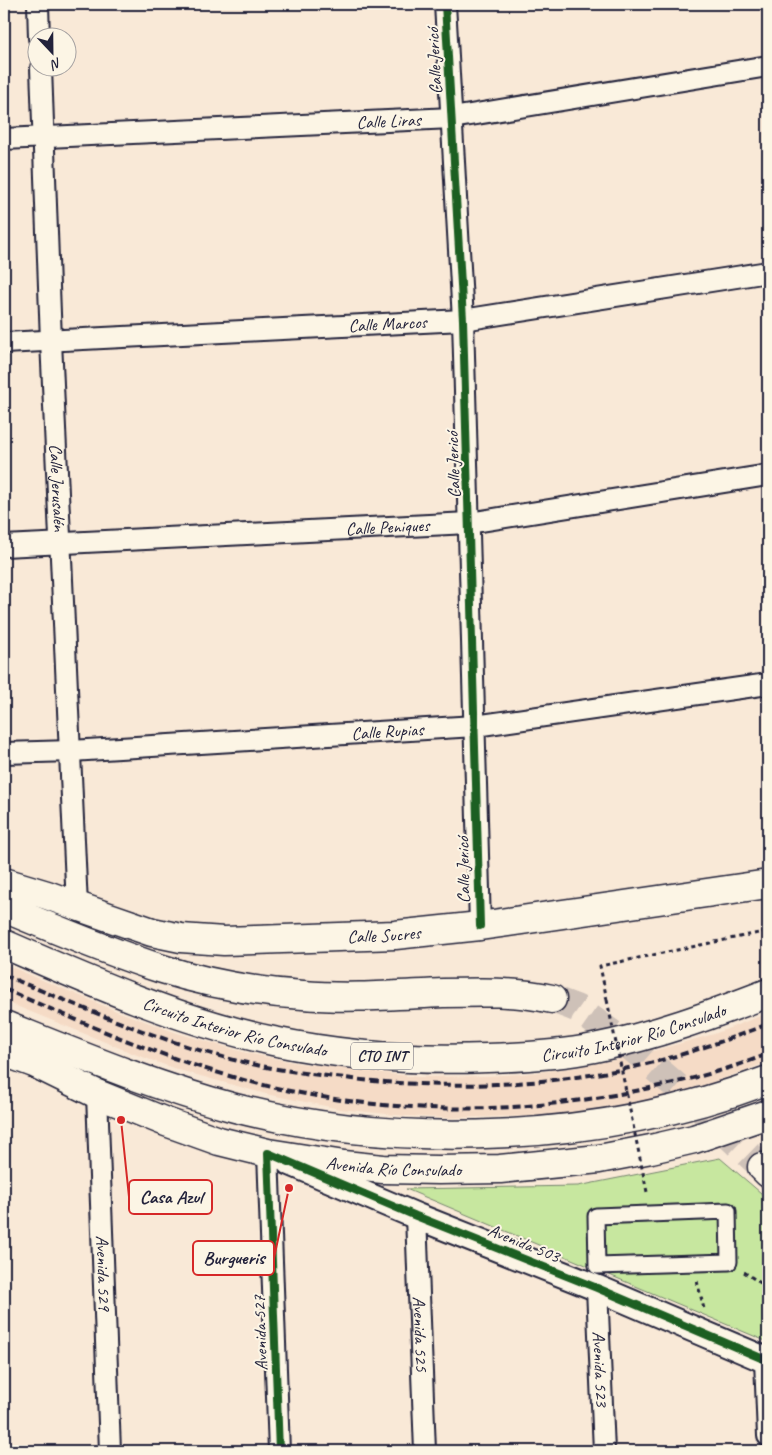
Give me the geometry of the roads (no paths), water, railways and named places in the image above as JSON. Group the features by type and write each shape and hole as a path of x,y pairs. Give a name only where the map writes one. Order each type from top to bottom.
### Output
{"main road":[{"name":"Calle Sucres","path":"4,882 47,894 152,932 182,938 224,941 395,935 480,926 768,884"},
{"path":"4,908 127,957 160,968 218,984 265,992 343,997 498,992 532,994 552,999"},
{"name":"Circuito Interior Río Consulado","path":"4,944 153,1006 212,1025 273,1041 331,1051 403,1058 470,1059 532,1056 592,1048 658,1033 768,993"},
{"path":"4,1025 146,1079 234,1108 324,1125 373,1130 482,1135 580,1127 639,1117 689,1105 742,1090 768,1080"},
{"name":"Avenida Río Consulado","path":"4,1052 34,1063 98,1094 166,1122 219,1140 268,1153 383,1169 500,1169 599,1159 694,1139 768,1114"}],"street":[{"path":"38,4 39,28"},
{"name":"Calle Jericó","path":"445,4 463,320 480,926"},
{"name":"Calle Liras","path":"4,138 452,118 768,66"},
{"name":"Calle Jerusalén","path":"41,78 51,341 77,906"},
{"name":"Calle Marcos","path":"4,343 463,320 768,272"},
{"name":"Calle Peniques","path":"4,546 469,523 768,475"},
{"name":"Calle Rupias","path":"4,753 71,751 474,726 768,684"},
{"name":"Avenida 529","path":"98,1094 110,1451"},
{"name":"Avenida 503","path":"268,1153 416,1216 597,1288 767,1361"},
{"name":"Avenida 527","path":"268,1153 279,1451"},
{"path":"728,1211 729,1262 692,1263 598,1266 596,1216 728,1211"},
{"name":"Avenida 525","path":"416,1216 425,1451"},
{"name":"Avenida 523","path":"597,1288 604,1451"},
{"path":"767,1361 768,1436"}],"tunnel":[{"path":"552,999 576,1008 631,1047 690,1098 762,1167"}],"railway":[{"path":"4,975 87,1010 201,1051 270,1068 372,1081 480,1085 552,1080 588,1075 624,1069 679,1055 768,1024"},
{"path":"4,989 136,1044 203,1068 272,1087 366,1103 461,1108 556,1103 650,1088 725,1069 768,1054"}],"place":[{"name":"Casa Azul","path":"121,1120"},
{"name":"Burgueris","path":"289,1188"}]}
